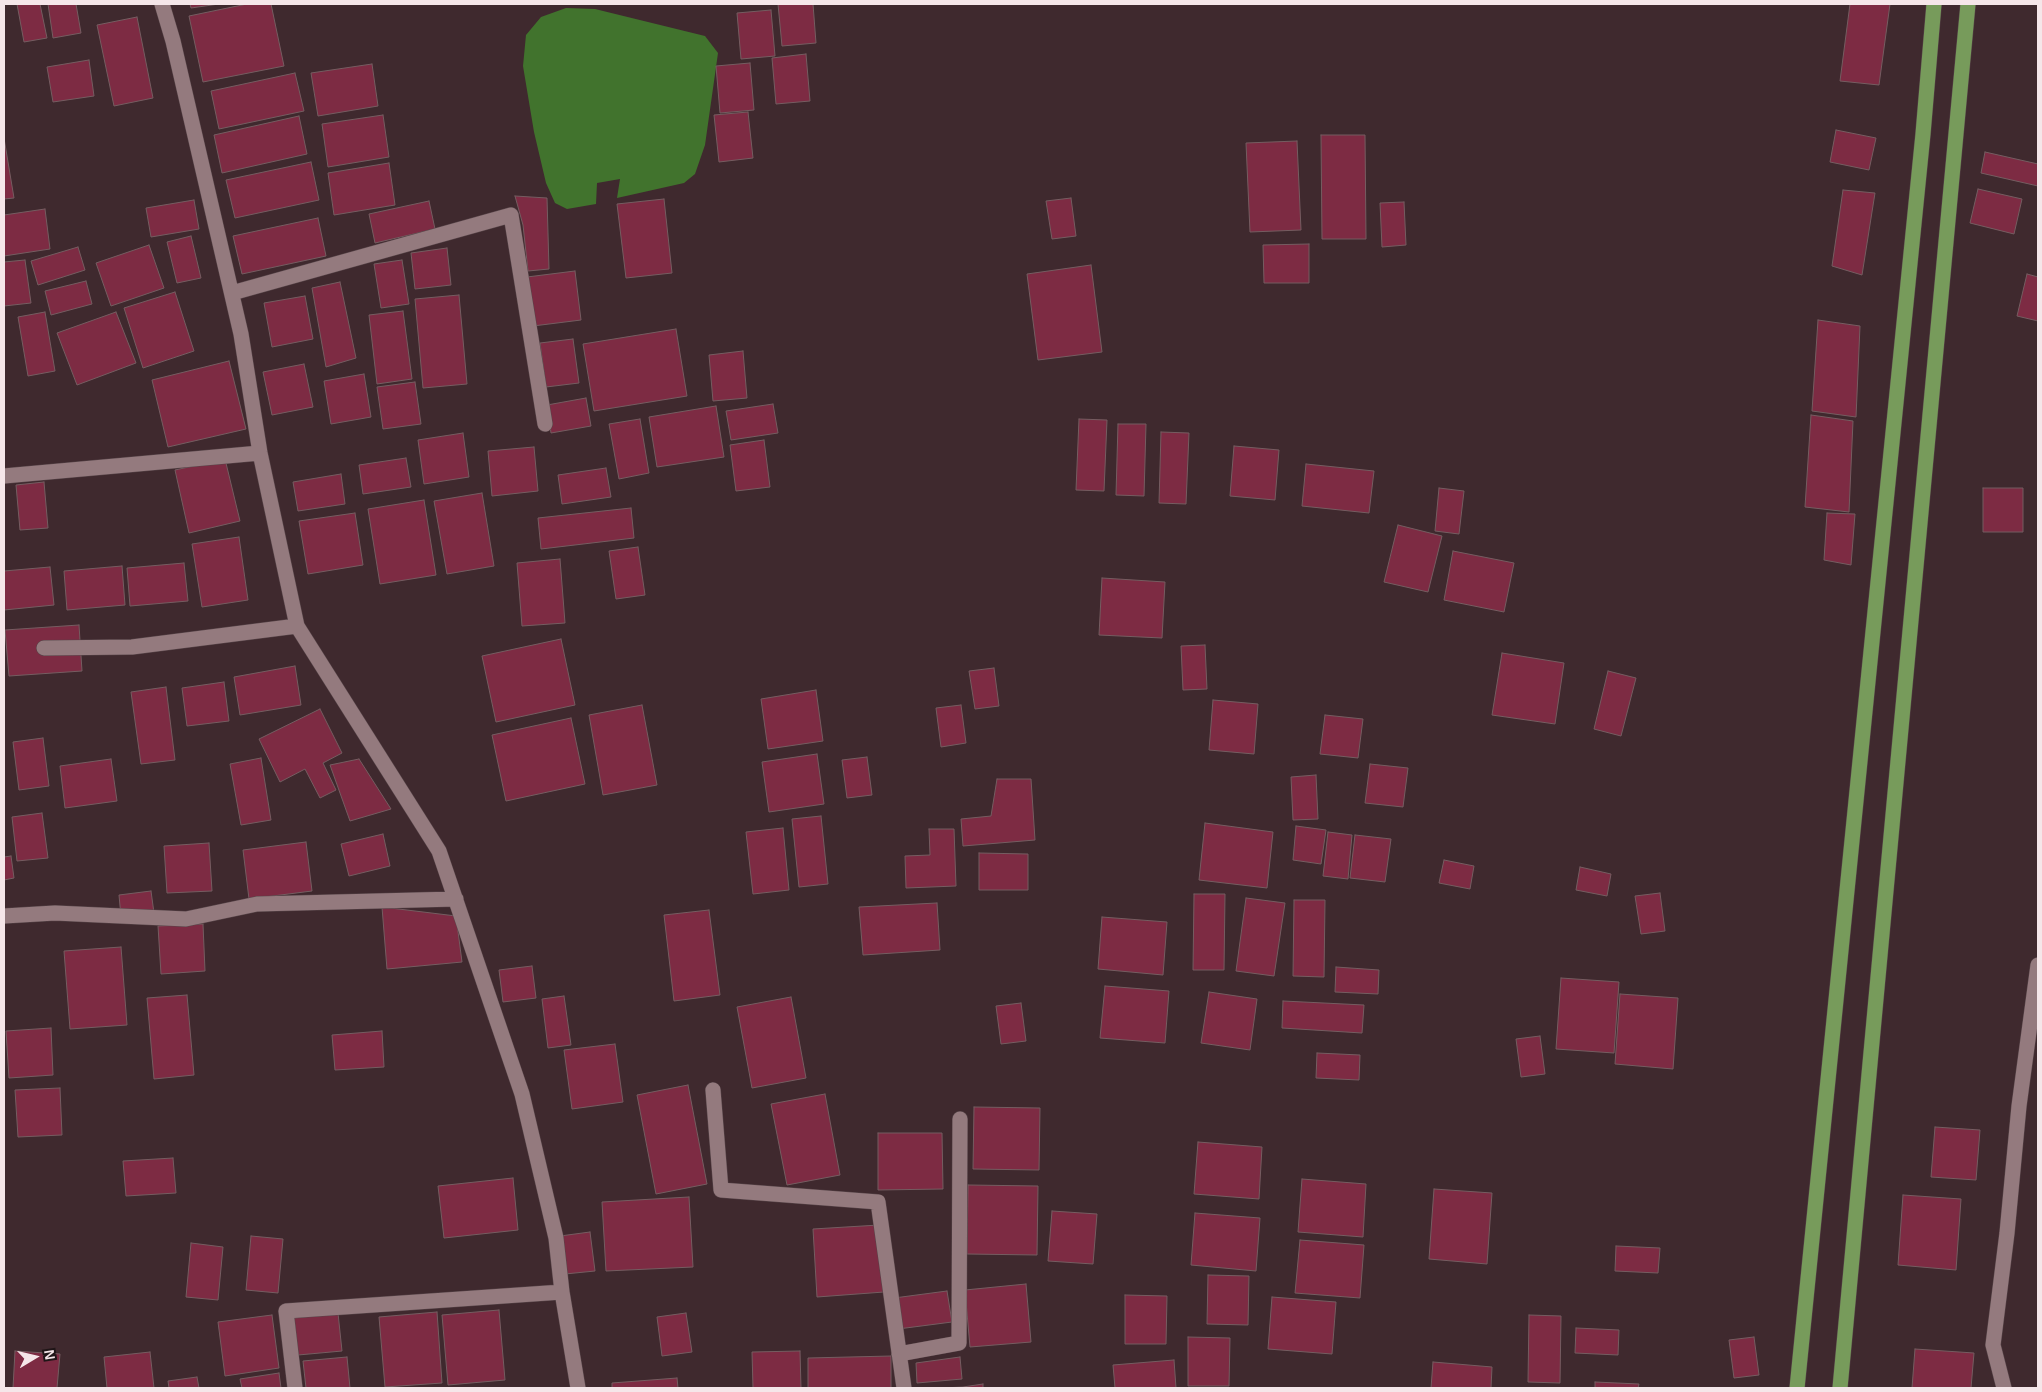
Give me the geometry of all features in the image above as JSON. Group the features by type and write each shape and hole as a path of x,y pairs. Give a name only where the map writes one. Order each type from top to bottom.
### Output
{"main road":[{"path":"1797,1388 1923,134 1934,4"},
{"path":"1840,1388 1968,4"}],"street":[{"path":"162,4 173,41 242,334 260,453 297,626 439,851 522,1094 556,1238 562,1292 578,1388"},
{"path":"232,293 511,215 545,424"},
{"path":"4,476 260,453"},
{"path":"44,648 132,647 297,626"},
{"path":"4,916 55,913 186,919 257,904 456,898"},
{"path":"2004,1388 1993,1345 2007,1233 2019,1106 2038,965"},
{"path":"713,1090 721,1190 878,1202 904,1388"},
{"path":"899,1354 959,1343 960,1120"},
{"path":"295,1388 286,1311 562,1292"}],"shaded area":[{"path":"566,8 595,9 705,36 718,53 705,145 695,174 684,183 617,198 620,179 597,183 596,204 567,209 555,203 546,183 534,132 523,66 526,35 541,17"}],"building":[{"path":"17,4 40,4 47,38 24,42"},
{"path":"48,4 76,4 81,33 53,38"},
{"path":"190,4 219,4 191,8"},
{"path":"247,4 271,4 284,66 203,82 189,16"},
{"path":"778,4 813,4 816,43 782,46"},
{"path":"1850,4 1890,4 1879,85 1840,81"},
{"path":"771,10 775,56 741,59 737,13"},
{"path":"137,17 153,98 114,106 97,25"},
{"path":"806,54 810,101 776,104 772,58"},
{"path":"89,60 94,96 53,102 47,67"},
{"path":"750,63 754,110 720,113 716,66"},
{"path":"372,64 378,106 318,116 311,73"},
{"path":"295,73 304,111 219,129 211,91"},
{"path":"748,112 753,158 719,162 714,115"},
{"path":"383,115 389,157 328,167 322,124"},
{"path":"299,116 307,154 222,173 214,135"},
{"path":"1836,130 1876,138 1869,170 1830,162"},
{"path":"1321,135 1365,135 1366,239 1322,239"},
{"path":"4,138 14,198 4,199"},
{"path":"1297,141 1301,230 1250,232 1246,143"},
{"path":"1985,152 2038,164 2038,186 1981,173"},
{"path":"311,162 319,200 235,218 226,180"},
{"path":"389,163 395,205 334,215 328,173"},
{"path":"1978,189 2022,199 2014,234 1970,223"},
{"path":"1843,190 1875,193 1862,275 1832,266"},
{"path":"515,196 547,198 549,269 528,271 523,225"},
{"path":"1071,198 1076,236 1052,239 1046,201"},
{"path":"664,199 672,273 626,278 617,204"},
{"path":"194,200 199,229 151,237 146,208"},
{"path":"429,201 435,229 375,243 369,214"},
{"path":"1404,202 1406,245 1382,247 1380,203"},
{"path":"45,209 50,249 4,256 4,215"},
{"path":"318,218 326,256 242,274 233,236"},
{"path":"191,236 201,278 177,283 167,242"},
{"path":"1309,244 1309,283 1264,283 1263,245"},
{"path":"149,245 164,288 111,306 96,263"},
{"path":"78,247 85,270 38,285 31,261"},
{"path":"447,248 451,285 415,289 411,253"},
{"path":"25,260 31,303 4,306 4,262"},
{"path":"402,260 409,304 381,308 374,264"},
{"path":"1091,265 1102,352 1038,360 1027,274"},
{"path":"575,271 581,320 533,326 527,277"},
{"path":"2027,274 2038,277 2038,321 2017,316"},
{"path":"86,281 92,304 51,315 45,291"},
{"path":"340,282 356,358 326,367 312,288"},
{"path":"175,292 194,351 143,368 124,308"},
{"path":"459,295 467,384 423,388 415,299"},
{"path":"305,296 313,339 272,347 264,303"},
{"path":"403,311 412,379 377,384 369,315"},
{"path":"45,312 55,371 28,376 18,317"},
{"path":"116,312 136,363 77,385 57,333"},
{"path":"1818,320 1860,326 1856,417 1812,411"},
{"path":"676,329 687,396 594,411 583,344"},
{"path":"573,339 579,383 546,387 540,343"},
{"path":"743,351 747,398 713,401 709,355"},
{"path":"229,361 246,429 168,447 152,380"},
{"path":"304,364 313,407 272,415 263,372"},
{"path":"364,374 371,417 331,424 324,381"},
{"path":"415,382 421,424 383,429 377,387"},
{"path":"586,398 591,426 551,433 547,405"},
{"path":"773,404 778,433 731,440 726,411"},
{"path":"716,406 724,457 657,467 649,417"},
{"path":"1811,415 1853,421 1849,512 1805,507"},
{"path":"640,419 649,473 619,479 609,424"},
{"path":"1079,419 1107,420 1104,491 1076,490"},
{"path":"1118,424 1146,424 1144,496 1116,495"},
{"path":"1161,432 1189,433 1186,504 1159,503"},
{"path":"463,433 469,477 424,484 418,440"},
{"path":"764,440 770,487 736,491 730,445"},
{"path":"1234,446 1279,450 1275,500 1230,496"},
{"path":"534,447 538,491 492,496 488,451"},
{"path":"406,458 411,487 363,494 359,465"},
{"path":"225,459 240,521 189,533 175,470"},
{"path":"1306,464 1374,471 1369,513 1302,506"},
{"path":"606,468 611,497 562,504 558,475"},
{"path":"341,474 345,504 298,511 293,482"},
{"path":"44,482 48,528 20,530 16,485"},
{"path":"1439,488 1464,491 1459,534 1435,531"},
{"path":"1983,488 2023,488 2023,532 1983,532"},
{"path":"482,493 494,566 447,574 434,501"},
{"path":"424,500 436,575 380,584 368,509"},
{"path":"631,508 634,538 541,549 538,518"},
{"path":"355,513 363,565 308,574 299,521"},
{"path":"1827,513 1855,514 1851,565 1824,560"},
{"path":"1398,525 1442,536 1428,592 1384,582"},
{"path":"239,537 248,600 202,607 192,544"},
{"path":"638,547 645,595 616,599 609,551"},
{"path":"1453,551 1514,563 1504,612 1444,600"},
{"path":"560,559 565,623 522,626 517,563"},
{"path":"184,563 188,601 130,606 127,568"},
{"path":"122,566 125,605 67,610 64,571"},
{"path":"50,567 54,605 4,610 4,571"},
{"path":"1102,578 1165,582 1162,638 1099,635"},
{"path":"79,625 82,671 9,676 5,630"},
{"path":"561,639 575,705 496,722 482,656"},
{"path":"1205,645 1207,689 1183,690 1181,646"},
{"path":"1502,653 1564,663 1555,724 1492,715"},
{"path":"295,666 301,705 240,715 234,677"},
{"path":"994,668 999,706 975,709 969,671"},
{"path":"1608,671 1636,678 1621,736 1594,729"},
{"path":"224,682 229,721 187,726 182,688"},
{"path":"166,687 175,760 141,764 131,692"},
{"path":"816,690 823,741 768,749 761,699"},
{"path":"1213,700 1258,704 1254,754 1209,750"},
{"path":"642,705 657,785 603,795 589,715"},
{"path":"961,705 966,743 941,747 936,708"},
{"path":"320,709 342,753 323,763 336,790 320,798 305,769 280,782 259,739"},
{"path":"1325,715 1363,719 1358,758 1320,754"},
{"path":"571,718 585,784 506,801 492,735"},
{"path":"43,738 49,786 19,790 13,742"},
{"path":"817,754 824,804 769,812 762,762"},
{"path":"867,757 872,795 847,798 842,760"},
{"path":"261,758 271,820 241,825 230,764"},
{"path":"111,759 117,801 65,808 60,766"},
{"path":"359,759 391,809 350,821 330,765"},
{"path":"1370,764 1408,768 1403,807 1365,803"},
{"path":"1316,775 1318,819 1293,820 1291,777"},
{"path":"997,779 1031,779 1035,840 963,846 961,819 991,816"},
{"path":"42,813 48,858 17,861 12,817"},
{"path":"821,816 828,884 799,887 792,819"},
{"path":"1205,823 1273,832 1267,888 1199,880"},
{"path":"1296,826 1326,830 1321,864 1293,860"},
{"path":"783,828 789,890 753,894 746,832"},
{"path":"929,829 954,829 956,886 906,888 905,856 930,855"},
{"path":"1328,832 1352,835 1348,879 1323,876"},
{"path":"383,834 390,866 349,876 341,844"},
{"path":"1355,835 1391,839 1385,882 1350,878"},
{"path":"306,842 312,891 249,899 243,850"},
{"path":"209,843 212,891 167,893 164,846"},
{"path":"979,853 1028,854 1028,890 979,890"},
{"path":"11,856 14,878 4,880 4,857"},
{"path":"1444,860 1474,866 1470,889 1439,883"},
{"path":"1580,867 1611,874 1607,896 1576,890"},
{"path":"151,891 154,913 121,917 119,895"},
{"path":"1660,893 1665,931 1641,934 1635,896"},
{"path":"1194,894 1225,894 1224,970 1193,970"},
{"path":"1246,898 1285,903 1274,976 1236,971"},
{"path":"1294,900 1325,900 1324,977 1293,976"},
{"path":"937,903 940,950 863,955 859,907"},
{"path":"382,907 456,916 462,962 387,969"},
{"path":"709,910 720,995 674,1001 664,915"},
{"path":"1102,917 1167,922 1163,975 1098,969"},
{"path":"203,924 205,971 161,974 158,926"},
{"path":"121,947 127,1025 70,1029 64,951"},
{"path":"532,966 536,998 503,1002 499,970"},
{"path":"1336,967 1379,970 1378,994 1335,992"},
{"path":"1561,978 1619,982 1614,1053 1556,1049"},
{"path":"1105,986 1169,991 1165,1043 1100,1038"},
{"path":"1209,992 1257,999 1250,1050 1201,1043"},
{"path":"1620,994 1678,998 1673,1069 1615,1064"},
{"path":"187,995 194,1075 154,1079 147,998"},
{"path":"564,996 571,1045 548,1048 542,999"},
{"path":"791,997 806,1078 752,1088 737,1007"},
{"path":"1283,1001 1364,1005 1362,1033 1282,1028"},
{"path":"1021,1003 1026,1041 1001,1044 996,1006"},
{"path":"51,1028 53,1075 9,1078 6,1031"},
{"path":"382,1031 384,1067 335,1070 332,1035"},
{"path":"1540,1036 1545,1074 1521,1077 1516,1039"},
{"path":"615,1044 623,1102 572,1109 564,1050"},
{"path":"1317,1053 1360,1055 1359,1080 1316,1078"},
{"path":"688,1085 707,1184 656,1194 637,1095"},
{"path":"60,1088 62,1135 18,1137 15,1090"},
{"path":"825,1094 840,1175 787,1185 771,1104"},
{"path":"974,1107 1040,1108 1039,1170 973,1169"},
{"path":"1935,1127 1980,1130 1976,1180 1931,1177"},
{"path":"878,1133 942,1133 943,1189 878,1190"},
{"path":"1198,1142 1262,1147 1259,1199 1194,1194"},
{"path":"173,1158 176,1193 126,1196 123,1161"},
{"path":"513,1178 518,1230 444,1238 438,1186"},
{"path":"1302,1179 1366,1184 1363,1237 1298,1232"},
{"path":"968,1185 1038,1186 1037,1255 967,1254"},
{"path":"1434,1189 1492,1193 1487,1264 1429,1259"},
{"path":"1903,1195 1961,1199 1956,1270 1898,1265"},
{"path":"689,1197 693,1267 606,1271 602,1202"},
{"path":"1052,1211 1097,1214 1093,1264 1048,1261"},
{"path":"1195,1213 1260,1218 1256,1271 1191,1265"},
{"path":"879,1225 884,1292 817,1297 813,1229"},
{"path":"590,1232 595,1271 565,1274 560,1236"},
{"path":"251,1236 283,1239 278,1293 246,1290"},
{"path":"1300,1240 1364,1245 1360,1298 1295,1293"},
{"path":"191,1243 223,1247 218,1300 186,1297"},
{"path":"1616,1246 1660,1248 1658,1273 1615,1271"},
{"path":"1208,1275 1249,1276 1248,1325 1207,1324"},
{"path":"1026,1284 1031,1342 970,1347 965,1290"},
{"path":"947,1291 952,1322 898,1329 894,1298"},
{"path":"1125,1295 1167,1296 1166,1344 1125,1344"},
{"path":"1272,1297 1336,1302 1332,1354 1268,1349"},
{"path":"499,1310 505,1380 448,1385 442,1315"},
{"path":"437,1312 442,1383 385,1387 379,1317"},
{"path":"338,1313 342,1351 298,1355 294,1318"},
{"path":"686,1313 692,1352 662,1356 657,1317"},
{"path":"272,1315 279,1368 225,1376 218,1322"},
{"path":"1529,1315 1561,1316 1560,1383 1528,1382"},
{"path":"1576,1328 1619,1330 1618,1355 1575,1353"},
{"path":"1188,1337 1230,1338 1229,1386 1188,1386"},
{"path":"1754,1337 1759,1375 1734,1378 1729,1340"},
{"path":"1915,1349 1974,1353 1971,1388 1912,1388"},
{"path":"15,1351 60,1354 57,1388 13,1388"},
{"path":"800,1351 801,1388 753,1388 752,1352"},
{"path":"150,1352 154,1388 107,1388 104,1357"},
{"path":"891,1356 891,1388 808,1388 808,1358"},
{"path":"347,1357 350,1388 306,1388 303,1361"},
{"path":"960,1357 962,1379 917,1383 916,1363"},
{"path":"1174,1360 1176,1388 1115,1388 1113,1365"},
{"path":"1433,1362 1492,1367 1491,1388 1431,1388"},
{"path":"279,1373 281,1388 242,1388 240,1379"},
{"path":"197,1377 199,1388 169,1388 168,1381"},
{"path":"677,1378 678,1388 612,1388 612,1383"},
{"path":"1595,1382 1639,1384 1638,1388 1595,1388"},
{"path":"983,1384 983,1388 942,1388 963,1387"}]}
